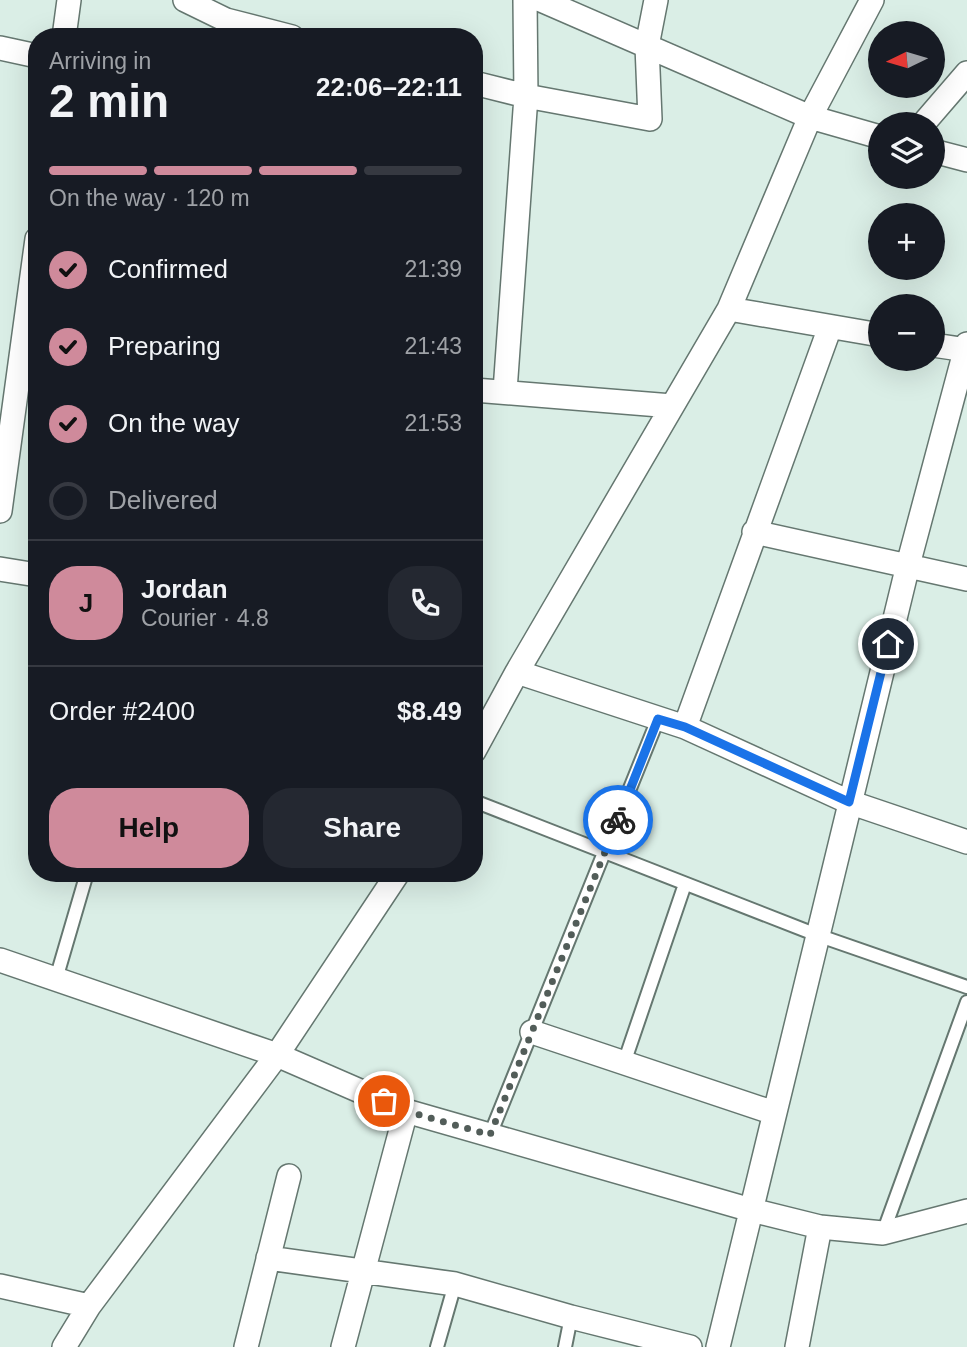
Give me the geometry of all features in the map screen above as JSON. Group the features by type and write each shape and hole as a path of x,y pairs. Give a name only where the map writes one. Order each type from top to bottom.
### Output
{"street":[{"path":"65,28 69,0"},
{"path":"186,0 225,28"},
{"path":"505,391 526,96 525,0"},
{"path":"541,0 810,117 868,134"},
{"path":"483,85 650,119 647,46 656,0"},
{"path":"483,715 517,672 729,309 810,117 872,0"},
{"path":"0,48 28,54"},
{"path":"933,112 967,73"},
{"path":"945,154 967,160"},
{"path":"0,511 3,470 28,294"},
{"path":"729,309 868,333"},
{"path":"685,727 830,327"},
{"path":"718,1347 908,565 967,348 945,346"},
{"path":"483,390 672,406"},
{"path":"754,532 967,579"},
{"path":"0,569 28,574"},
{"path":"517,672 685,727 849,802 967,842"},
{"path":"64,1347 89,1306 277,1055 392,882"},
{"path":"0,960 277,1055 406,1111 751,1210 820,1227 883,1233 967,1211"},
{"path":"532,1031 774,1113"},
{"path":"343,1347 406,1111"},
{"path":"246,1347 289,1176"},
{"path":"797,1347 820,1227"},
{"path":"268,1258 454,1284 690,1347"},
{"path":"0,1286 89,1306"}],"lane":[{"path":"490,1135 658,719"},
{"path":"483,805 817,935 967,987"},
{"path":"56,979 84,882"},
{"path":"624,1063 685,884"},
{"path":"883,1233 967,1002"},
{"path":"437,1347 454,1284"},
{"path":"565,1347 570,1317"}],"way so far":[{"path":"384,1101 406,1111 490,1135 618,820"}],"route":[{"path":"618,820 658,719 685,727 849,802 888,644"}]}
